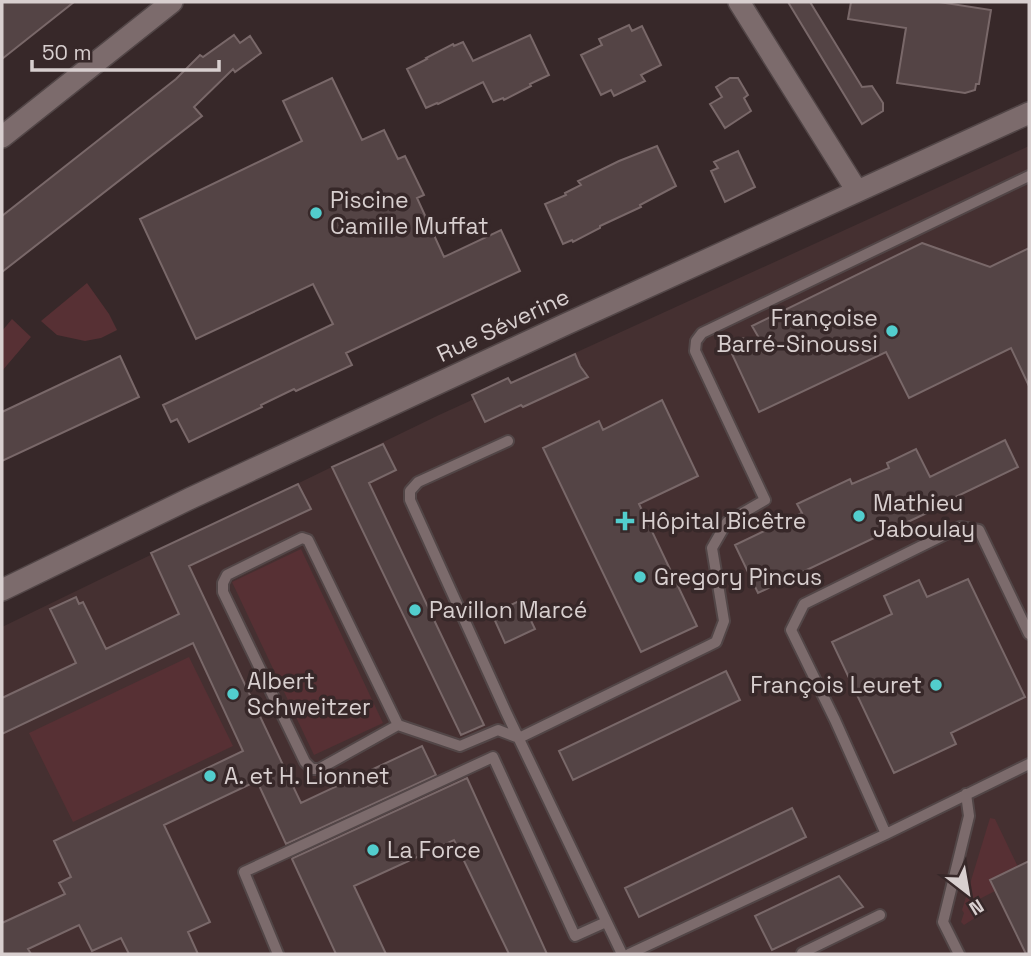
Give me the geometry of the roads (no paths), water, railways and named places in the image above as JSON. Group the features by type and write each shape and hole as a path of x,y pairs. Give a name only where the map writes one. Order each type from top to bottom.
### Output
{"street":[{"path":"2,137 172,2"},
{"path":"739,2 857,191"},
{"name":"Rue Séverine","path":"2,590 191,498 1029,113"}],"lane":[{"path":"398,725 319,769 312,769 305,762 223,592 227,575 302,538 308,540 398,725 460,746 498,730 519,738 708,646 716,642 724,621 712,548 727,522 765,500 695,351 696,341 702,333 1029,176"},
{"path":"508,441 418,482 410,491 410,500 622,954"},
{"path":"886,834 791,630 804,604 960,527 978,530 1029,634"},
{"path":"278,954 244,872 493,757 575,936 606,922"},
{"path":"629,954 1029,764"},
{"path":"959,954 943,922 969,816 966,794"},
{"path":"803,954 880,915"}],"place":[{"name":"Piscine Camille Muffat","path":"316,213"},
{"name":"Françoise Barré-Sinoussi","path":"892,331"},
{"name":"Mathieu Jaboulay","path":"859,516"},
{"name":"Hôpital Bicêtre","path":"625,521"},
{"name":"Gregory Pincus","path":"640,577"},
{"name":"Pavillon Marcé","path":"415,610"},
{"name":"François Leuret","path":"936,685"},
{"name":"Albert Schweitzer","path":"233,694"},
{"name":"A. et H. Lionnet","path":"210,776"},
{"name":"La Force","path":"373,850"}]}
